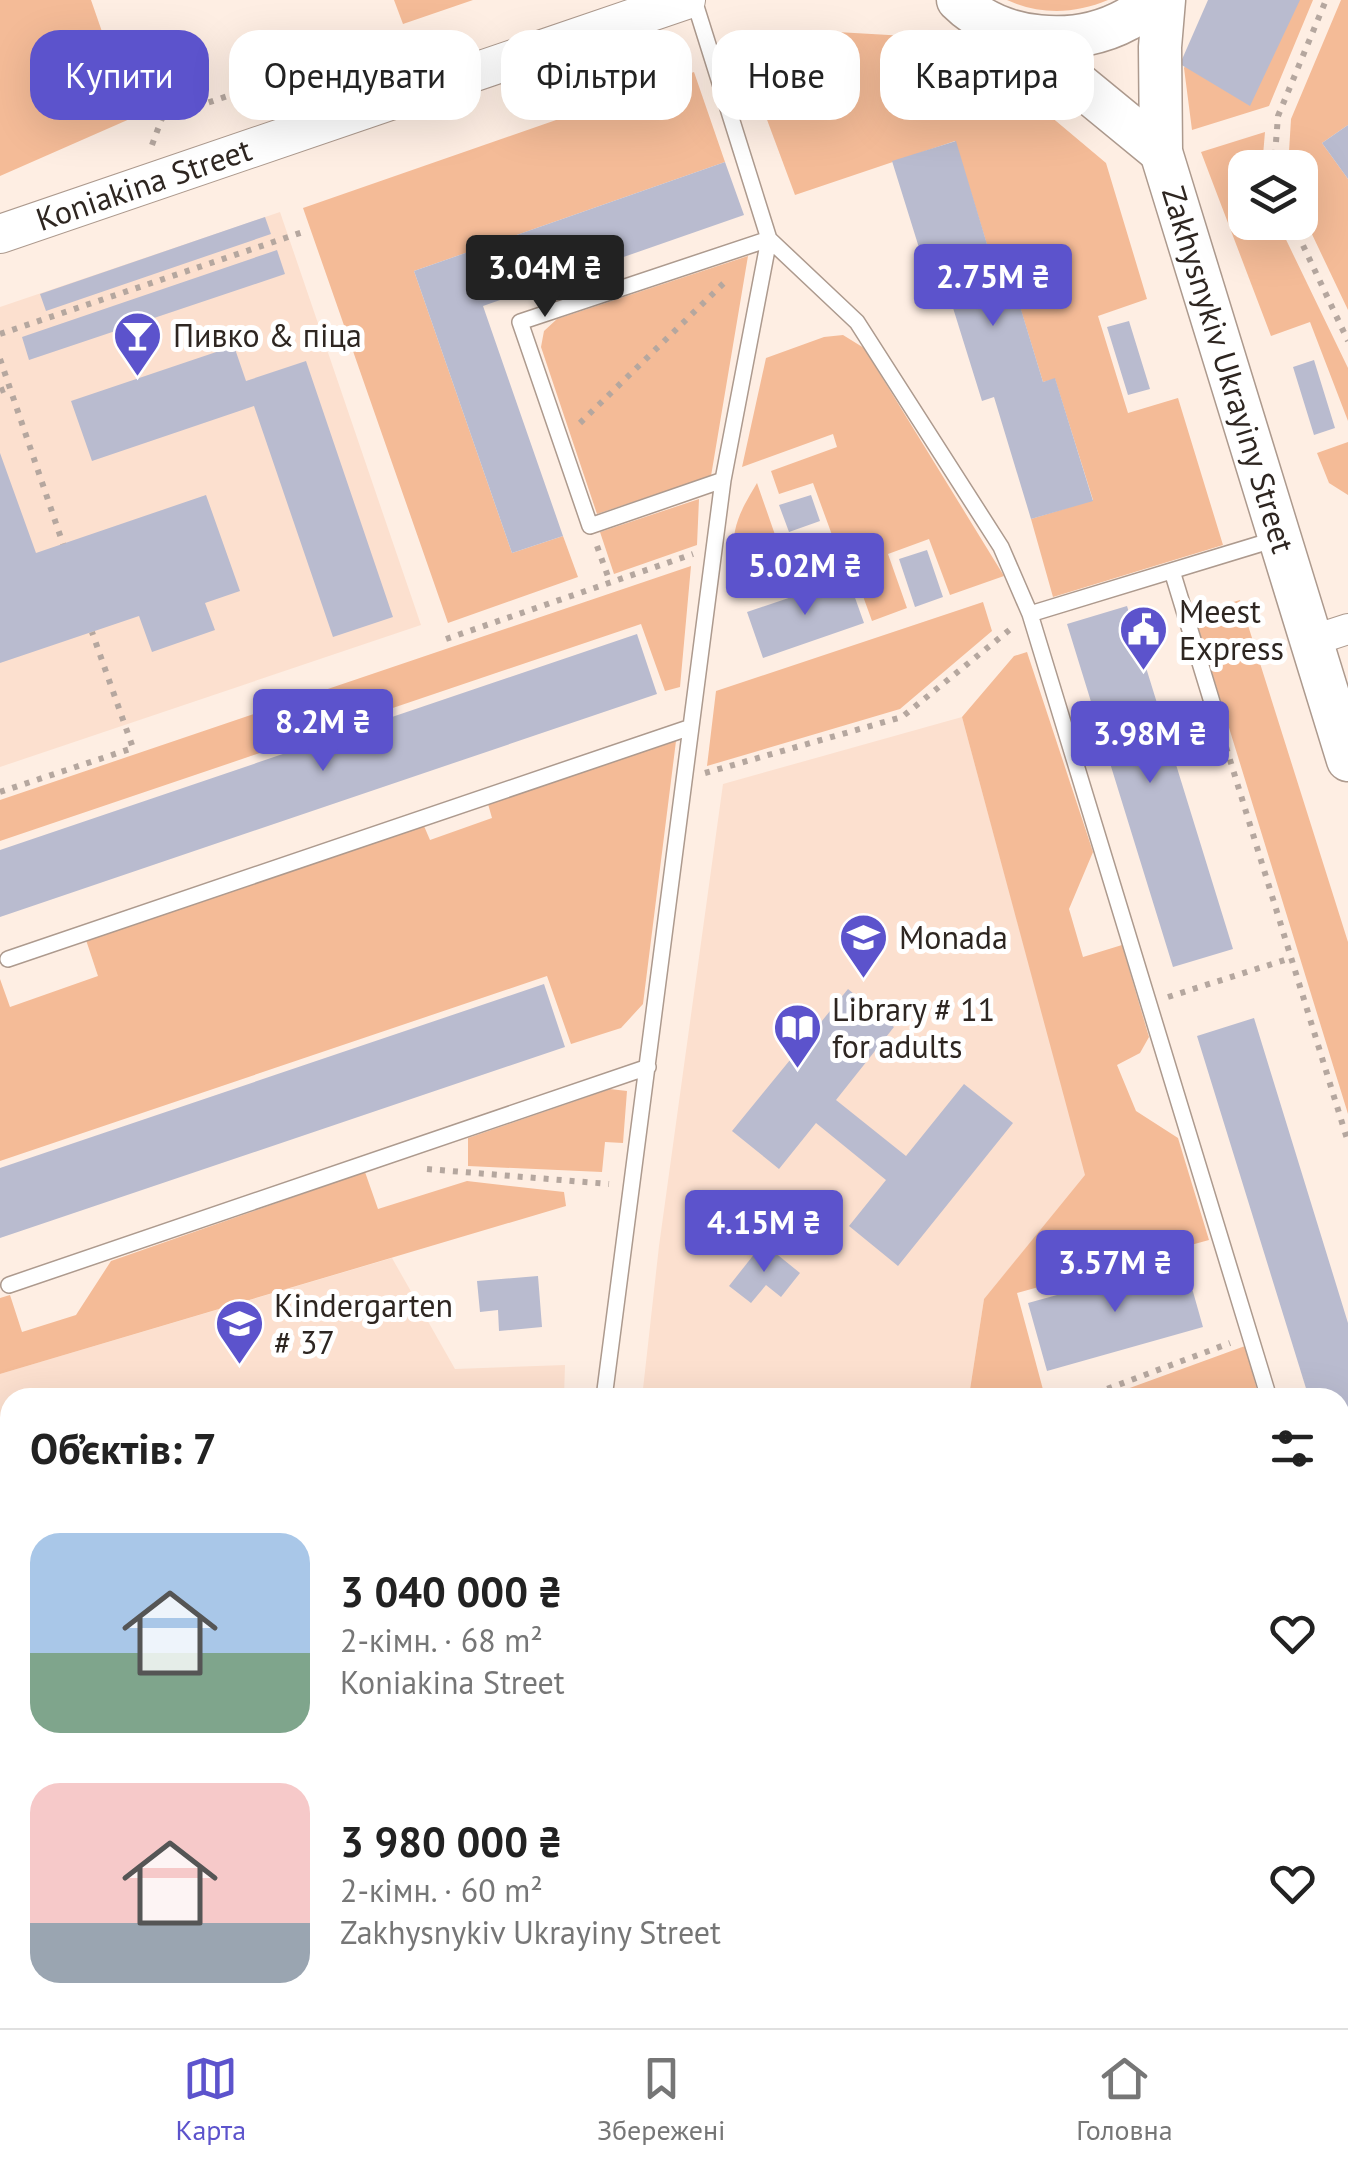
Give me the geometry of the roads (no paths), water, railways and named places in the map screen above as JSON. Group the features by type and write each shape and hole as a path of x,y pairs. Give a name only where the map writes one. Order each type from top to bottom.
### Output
{"main road":[{"path":"984,16 1039,37 1085,36 1128,19 1153,0"},
{"name":"Zakhysnykiv Ukrayiny Street","path":"1164,0 1160,47 1161,152 1280,538 1330,635 1348,760"},
{"name":"Zakhysnykiv Ukrayiny Street","path":"984,16 1161,152"}],"street":[{"name":"Koniakina Street","path":"0,234 686,0"},
{"path":"932,0 984,16"}],"lane":[{"path":"605,1388 723,480 769,239 694,0"},
{"path":"723,480 590,526 520,322 769,239"},
{"path":"769,239 857,322 1002,547 1030,614 1266,1388"},
{"path":"1030,614 1280,538"},
{"path":"1172,571 1219,725"},
{"path":"8,959 691,727"},
{"path":"9,1285 648,1067"}],"place":[{"name":"Пивко & піца","path":"138,378"},
{"name":"Meest Express","path":"1144,672"},
{"name":"Monada","path":"864,980"},
{"name":"Library # 11 for adults","path":"797,1070"},
{"name":"Kindergarten # 37","path":"239,1366"}]}
